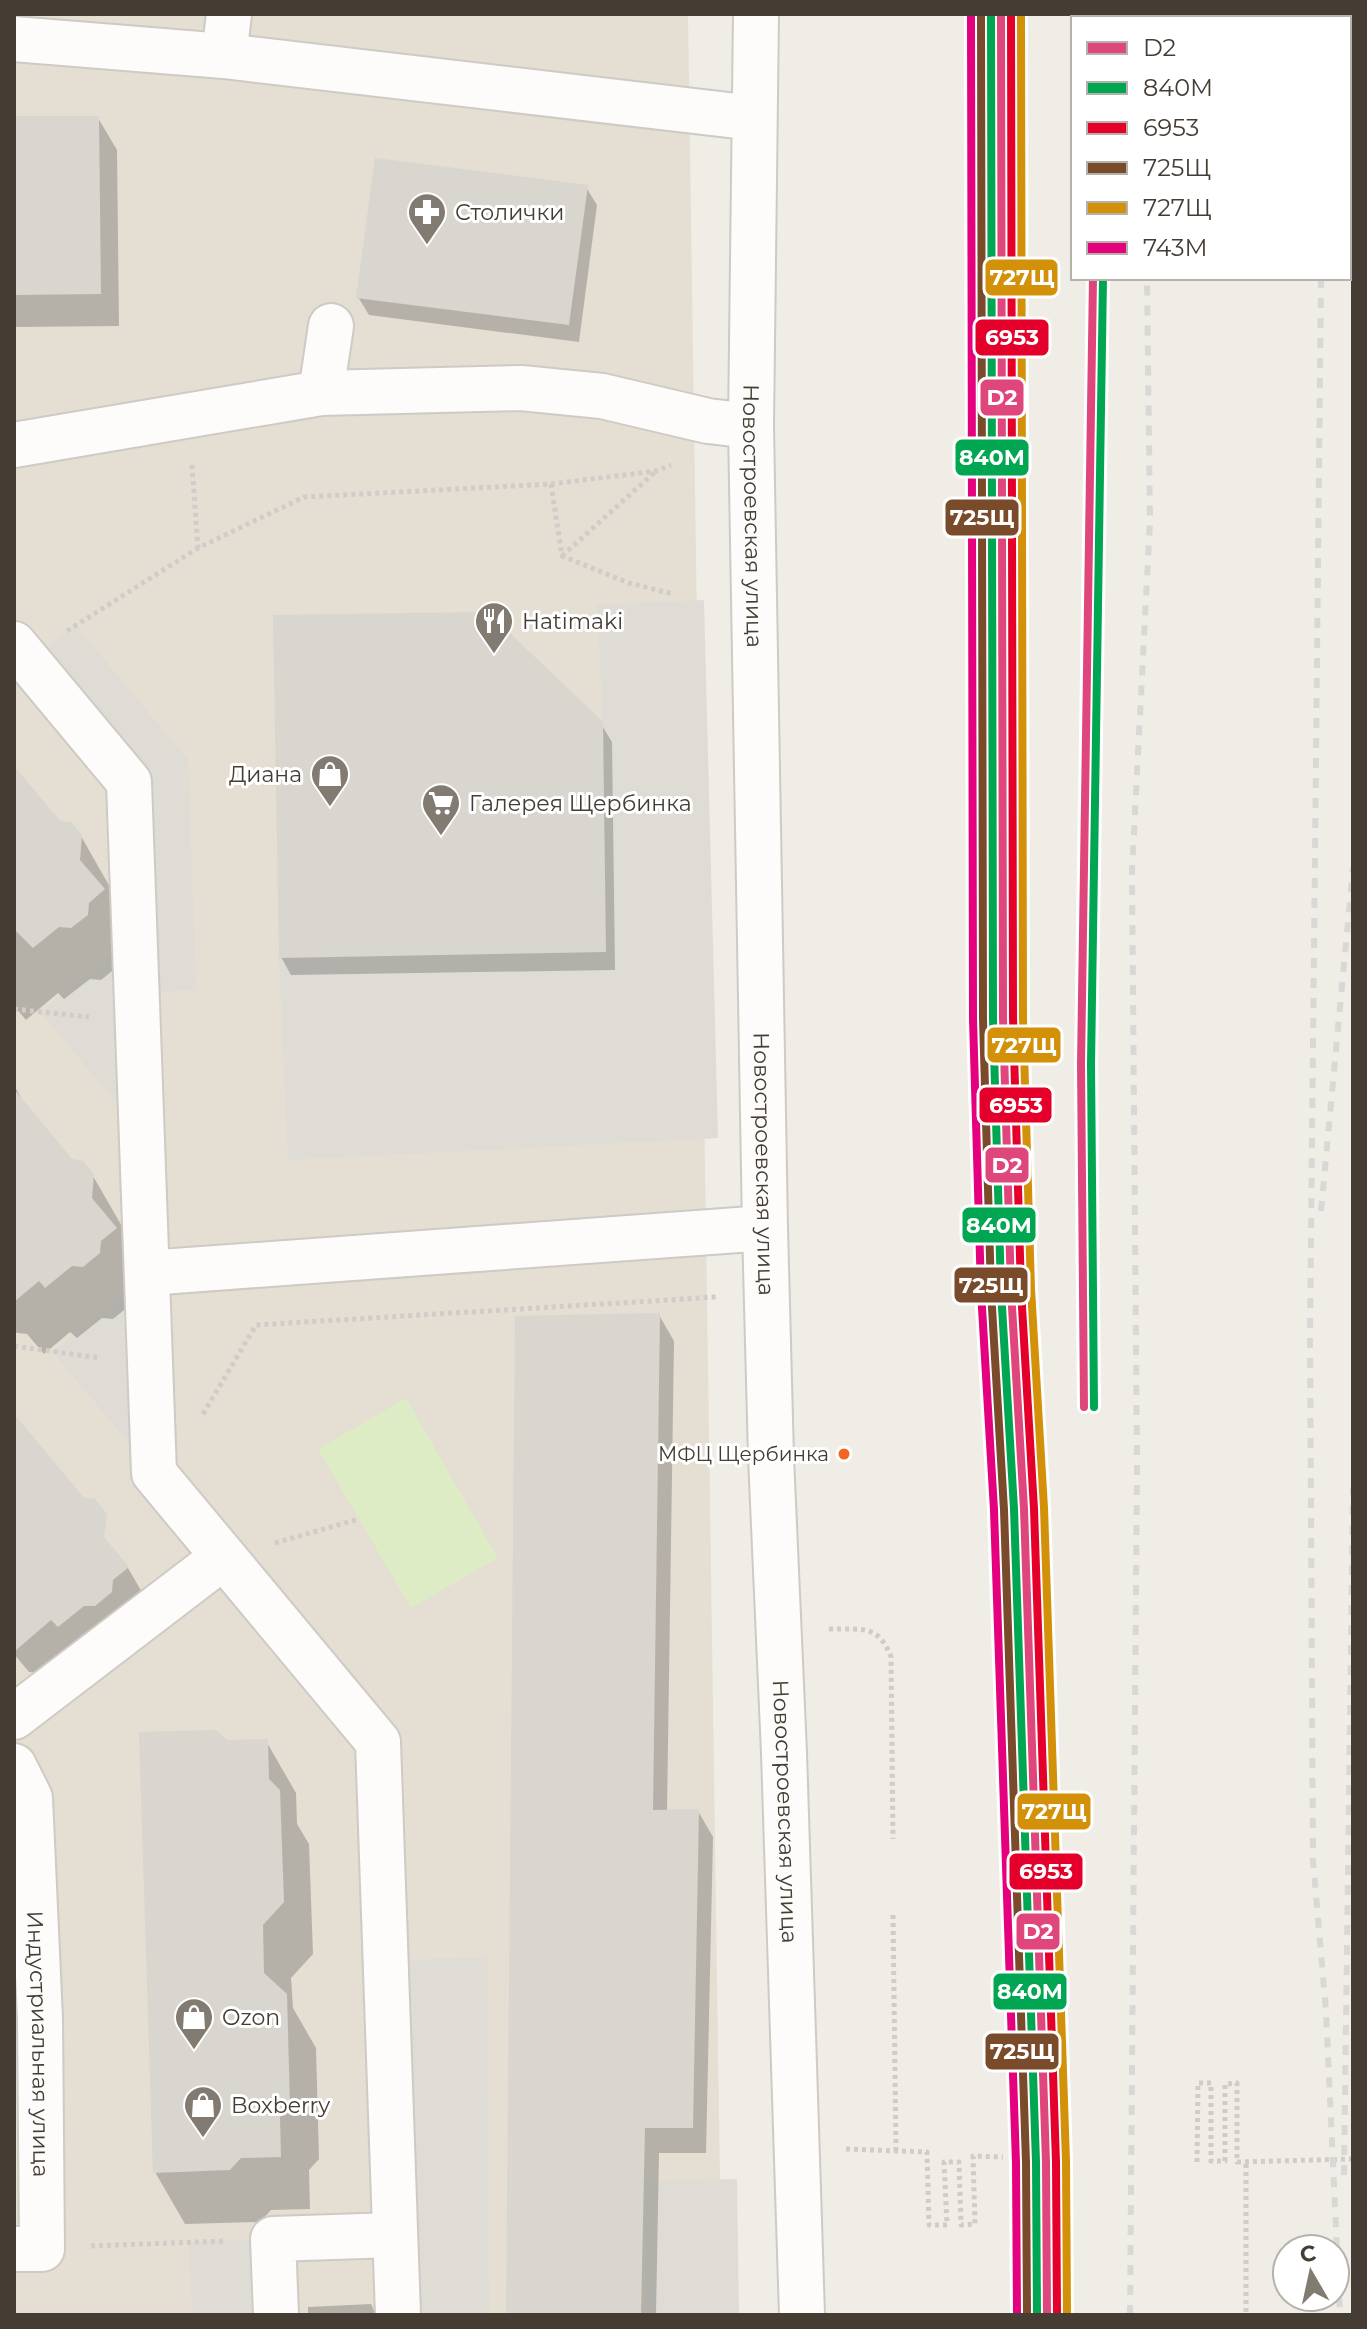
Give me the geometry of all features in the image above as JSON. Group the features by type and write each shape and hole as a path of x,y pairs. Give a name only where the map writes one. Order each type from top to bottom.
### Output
{"street":[{"name":"Новостроевская улица","path":"756,14 751,426 765,1228 802,2315"},
{"path":"14,39 226,35 754,118"},
{"path":"321,393 331,326"},
{"path":"14,445 321,393 521,388 602,396 708,421 751,426"},
{"path":"22,653 129,782 154,1473 378,1742 398,2315"},
{"path":"147,1273 765,1228"},
{"path":"14,1717 222,1558"},
{"name":"Индустриальная улица","path":"14,1766 30,1798 40,2019 28,2249"},
{"path":"276,2315 273,2239 394,2235"}],"path":[{"path":"189,416 198,548"},
{"path":"22,653 75,625 198,548 304,497 551,484 656,471 680,462"},
{"path":"562,556 656,471"},
{"path":"551,484 562,556"},
{"path":"562,556 629,583 673,594"},
{"path":"14,1009 138,1022"},
{"path":"201,1417 256,1325 721,1297"},
{"path":"14,1346 150,1364"},
{"path":"222,1558 359,1519"},
{"path":"822,1629 873,1631 884,1640 891,1657 893,1839"},
{"path":"893,1915 896,2151"},
{"path":"1197,2162 1198,2083 1211,2083 1211,2161 1225,2161 1225,2084 1237,2083 1237,2162 1353,2159"},
{"path":"843,2149 927,2152 929,2225 947,2225 944,2162 959,2162 961,2225 975,2224 973,2156 1003,2157"},
{"path":"1246,2164 1246,2315"},
{"path":"28,2249 273,2239"}],"shaded area":[{"path":"14,14 688,14 722,2315 14,2315"},
{"path":"704,600 718,1138 288,1160 279,958 606,952 603,722 597,605"},
{"path":"75,625 188,760 196,990 137,993 142,1134 41,1012 134,934 129,782 29,662"},
{"path":"147,1273 154,1473 53,1352"},
{"path":"487,1957 489,2315 398,2315 385,1961"},
{"path":"737,2179 739,2315 647,2315 644,2181"},
{"path":"273,2239 276,2315 192,2315 189,2242"}],"green space":[{"path":"406,1398 498,1558 411,1608 318,1449"}],"building":[{"path":"14,116 99,116 101,294 14,295"},
{"path":"375,158 588,185 569,325 356,298"},
{"name":"Галерея Щербинка","path":"488,612 603,722 606,952 279,958 273,615"},
{"path":"14,766 60,821 71,822 82,835 80,860 105,889 89,903 88,915 71,928 59,927 33,948 14,929"},
{"path":"14,1089 72,1159 83,1161 94,1174 92,1198 117,1228 101,1241 100,1253 83,1267 72,1266 45,1288 39,1281 14,1302"},
{"path":"660,1313 653,1810 699,1809 693,2128 645,2128 641,2315 506,2315 515,1316"},
{"path":"14,1414 84,1498 95,1499 107,1514 104,1537 129,1567 113,1580 112,1592 95,1606 84,1606 58,1627 51,1620 14,1652"},
{"path":"216,1730 227,1740 268,1739 269,1779 280,1790 284,1902 263,1925 264,1973 287,1994 290,2106 280,2117 281,2157 241,2158 230,2170 153,2173 139,1732"}],"railway":[{"path":"1130,2315 1137,1465 1132,871 1150,521 1147,280"},
{"path":"1321,280 1310,1334 1313,1860 1326,2011 1340,2315"},
{"path":"1321,1211 1353,868"},
{"path":"1344,2175 1353,1488"}],"transit line":[{"name":"743М","path":"971,14 973,1019 981,1291 994,1510 1016,2163 1017,2315"},
{"name":"725Щ","path":"981,14 983,1019 991,1291 1004,1510 1026,2162 1027,2315"},
{"name":"840М","path":"991,14 993,1018 1001,1290 1014,1509 1036,2162 1037,2315"},
{"name":"D2","path":"1001,14 1003,1018 1011,1290 1024,1509 1046,2162 1047,2315"},
{"name":"6953","path":"1011,14 1013,1018 1021,1290 1034,1509 1056,2162 1057,2315"},
{"name":"727Щ","path":"1021,14 1023,1018 1031,1289 1044,1508 1066,2161 1067,2315"},
{"name":"D2","path":"1084,1407 1081,1064 1093,280"},
{"name":"840М","path":"1094,1407 1091,1064 1103,280"}],"place":[{"name":"Столички","path":"427,246"},
{"name":"Hatimaki","path":"494,655"},
{"name":"Диана","path":"330,808"},
{"name":"Галерея Щербинка","path":"441,837"},
{"name":"МФЦ Щербинка","path":"844,1454"},
{"name":"Ozon","path":"194,2051"},
{"name":"Boxberry","path":"203,2139"}]}
